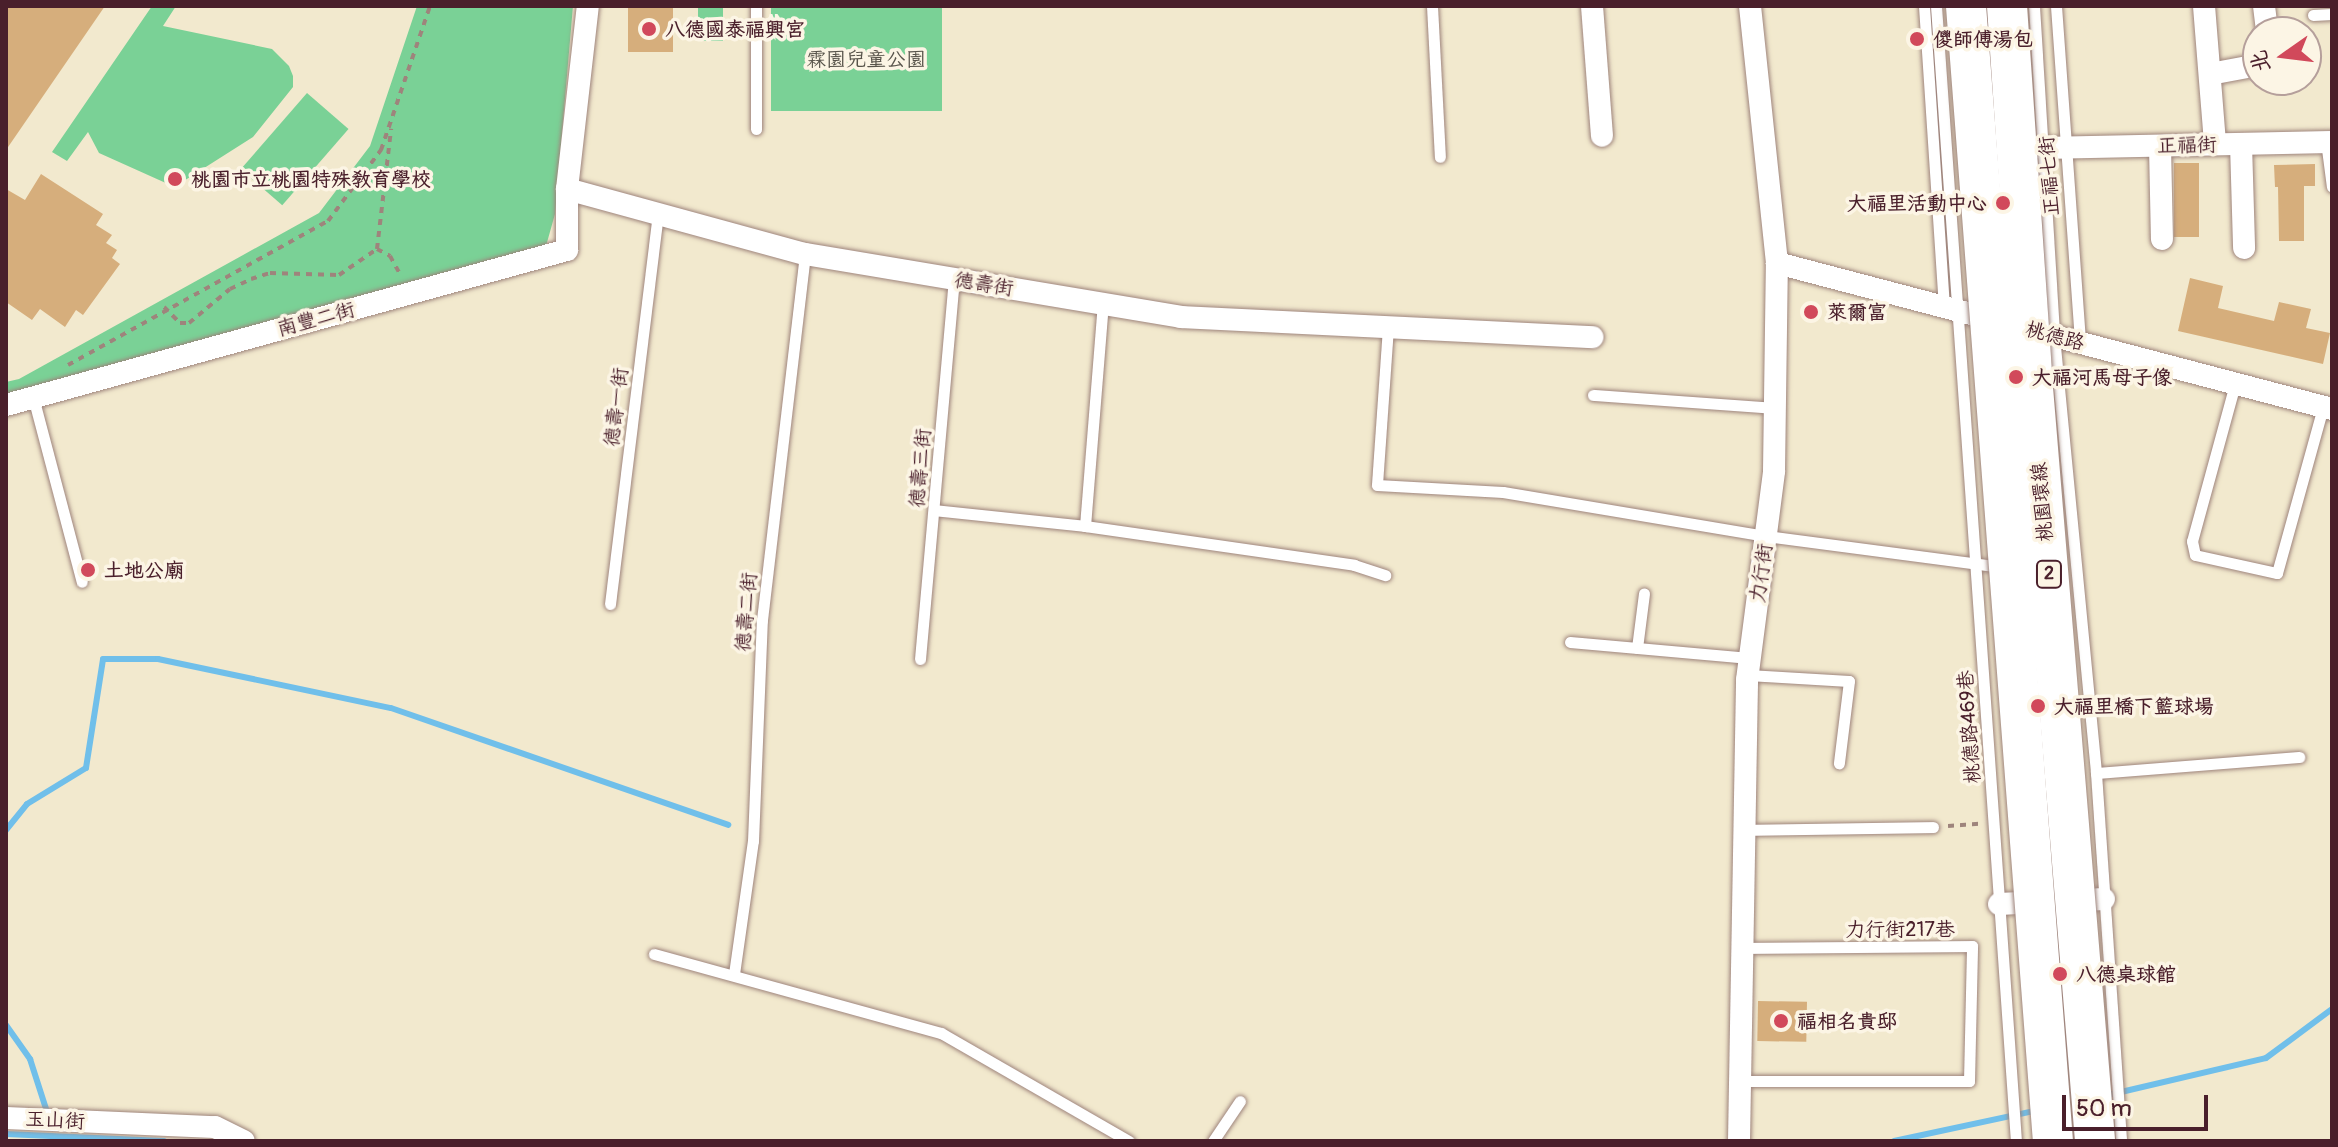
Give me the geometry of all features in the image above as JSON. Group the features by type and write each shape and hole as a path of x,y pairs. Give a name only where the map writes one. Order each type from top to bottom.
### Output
{"highway":[{"name":"桃園環線","path":"1966,6 2053,1141"},
{"name":"桃園環線","path":"2007,6 2034,404 2095,1141"}],"street":[{"path":"567,189 588,6"},
{"path":"1592,6 1602,136"},
{"name":"力行街","path":"1739,1141 1748,667 1774,471 1777,263 1750,6"},
{"path":"2204,6 2215,144"},
{"path":"2210,74 2242,68"},
{"name":"正福街","path":"2042,148 2329,142"},
{"path":"2241,144 2244,248"},
{"path":"2160,146 2162,239"},
{"name":"德壽街","path":"567,189 805,254 1181,317 1593,337"},
{"name":"南豐二街","path":"6,405 567,250 567,189"},
{"name":"桃德路","path":"1777,263 2327,408"},
{"path":"1999,904 2104,899"},
{"name":"玉山街","path":"6,1118 215,1127 244,1141"}],"lane":[{"path":"756,6 756,129"},
{"path":"1432,6 1440,157"},
{"path":"1924,6 1951,309"},
{"path":"1936,6 1951,309"},
{"path":"2034,6 2054,336 2096,773 2121,1141"},
{"name":"正福七街","path":"2056,6 2080,343"},
{"path":"2313,15 2332,14"},
{"path":"2329,142 2332,187"},
{"name":"德壽一街","path":"610,604 658,214"},
{"name":"德壽二街","path":"734,974 753,841 762,620 805,254"},
{"name":"德壽三街","path":"920,659 954,279"},
{"path":"1085,526 1103,304"},
{"name":"桃德路469巷","path":"1951,309 1976,564 2016,1141"},
{"path":"1388,327 1377,485 1503,492 1766,536 2019,569"},
{"path":"2235,384 2192,541 2195,555 2277,573 2327,408"},
{"path":"1593,395 1774,408"},
{"path":"33,397 82,582"},
{"path":"934,510 1085,526 1354,565 1385,575"},
{"path":"2033,571 2077,576"},
{"path":"1637,648 1644,593"},
{"path":"1570,642 1637,648 1849,681 1839,763"},
{"path":"2096,773 2299,757"},
{"path":"1744,830 1933,827"},
{"name":"力行街217巷","path":"1740,1081 1969,1081 1972,946 1742,948"},
{"path":"654,954 941,1033 1129,1141"},
{"path":"1213,1141 1240,1101"}],"path":[{"path":"89,362 60,369 328,221 381,150 430,6"},
{"path":"166,309 180,323 189,323 230,289 251,279 270,273 339,275 377,249 394,103"},
{"path":"377,249 390,256 402,279 388,283"},
{"path":"1933,827 1993,823"}],"green space":[{"path":"152,6 176,6 163,26 272,49 289,66 293,76 293,87 253,137 179,184 168,184 99,153 88,132 67,161 52,152"},
{"path":"417,6 573,6 555,214 546,246 6,397 6,382 19,379 319,213 370,146"},
{"path":"698,6 723,6 723,41 698,41"},
{"name":"霖園兒童公園","path":"771,6 942,6 942,111 771,111"},
{"path":"307,93 349,129 282,205 241,169"}],"building":[{"path":"6,6 105,6 6,150"},
{"name":"八德國泰福興宮","path":"628,6 673,6 673,52 628,52"},
{"path":"2174,163 2199,163 2199,237 2174,237"},
{"path":"2315,164 2315,186 2304,186 2304,241 2279,241 2278,187 2275,187 2274,165"},
{"path":"41,174 103,214 96,225 112,235 106,243 117,250 112,258 120,264 83,315 76,310 65,327 40,309 32,320 6,302 6,189 25,200"},
{"path":"2190,278 2223,286 2218,308 2274,321 2279,302 2311,309 2306,328 2330,333 2323,364 2178,331"},
{"name":"福相名貴邸","path":"1758,1001 1807,1002 1806,1042 1757,1041"}],"waterway":[{"path":"6,830 27,804 86,768 103,659 158,659 391,708 728,825"},
{"path":"2104,1096 2266,1058 2332,1009"},
{"path":"6,1025 30,1059 48,1115"},
{"path":"1894,1141 2038,1110"},
{"path":"6,1134 164,1141"}],"place":[{"name":"八德國泰福興宮","path":"649,29"},
{"name":"儍師傅湯包","path":"1917,39"},
{"name":"桃園市立桃園特殊教育學校","path":"175,179"},
{"name":"大福里活動中心","path":"2003,203"},
{"name":"萊爾富","path":"1811,312"},
{"name":"大福河馬母子像","path":"2016,377"},
{"name":"土地公廟","path":"88,570"},
{"name":"大福里橋下籃球場","path":"2038,706"},
{"name":"八德桌球館","path":"2060,974"},
{"name":"福相名貴邸","path":"1781,1021"}]}
